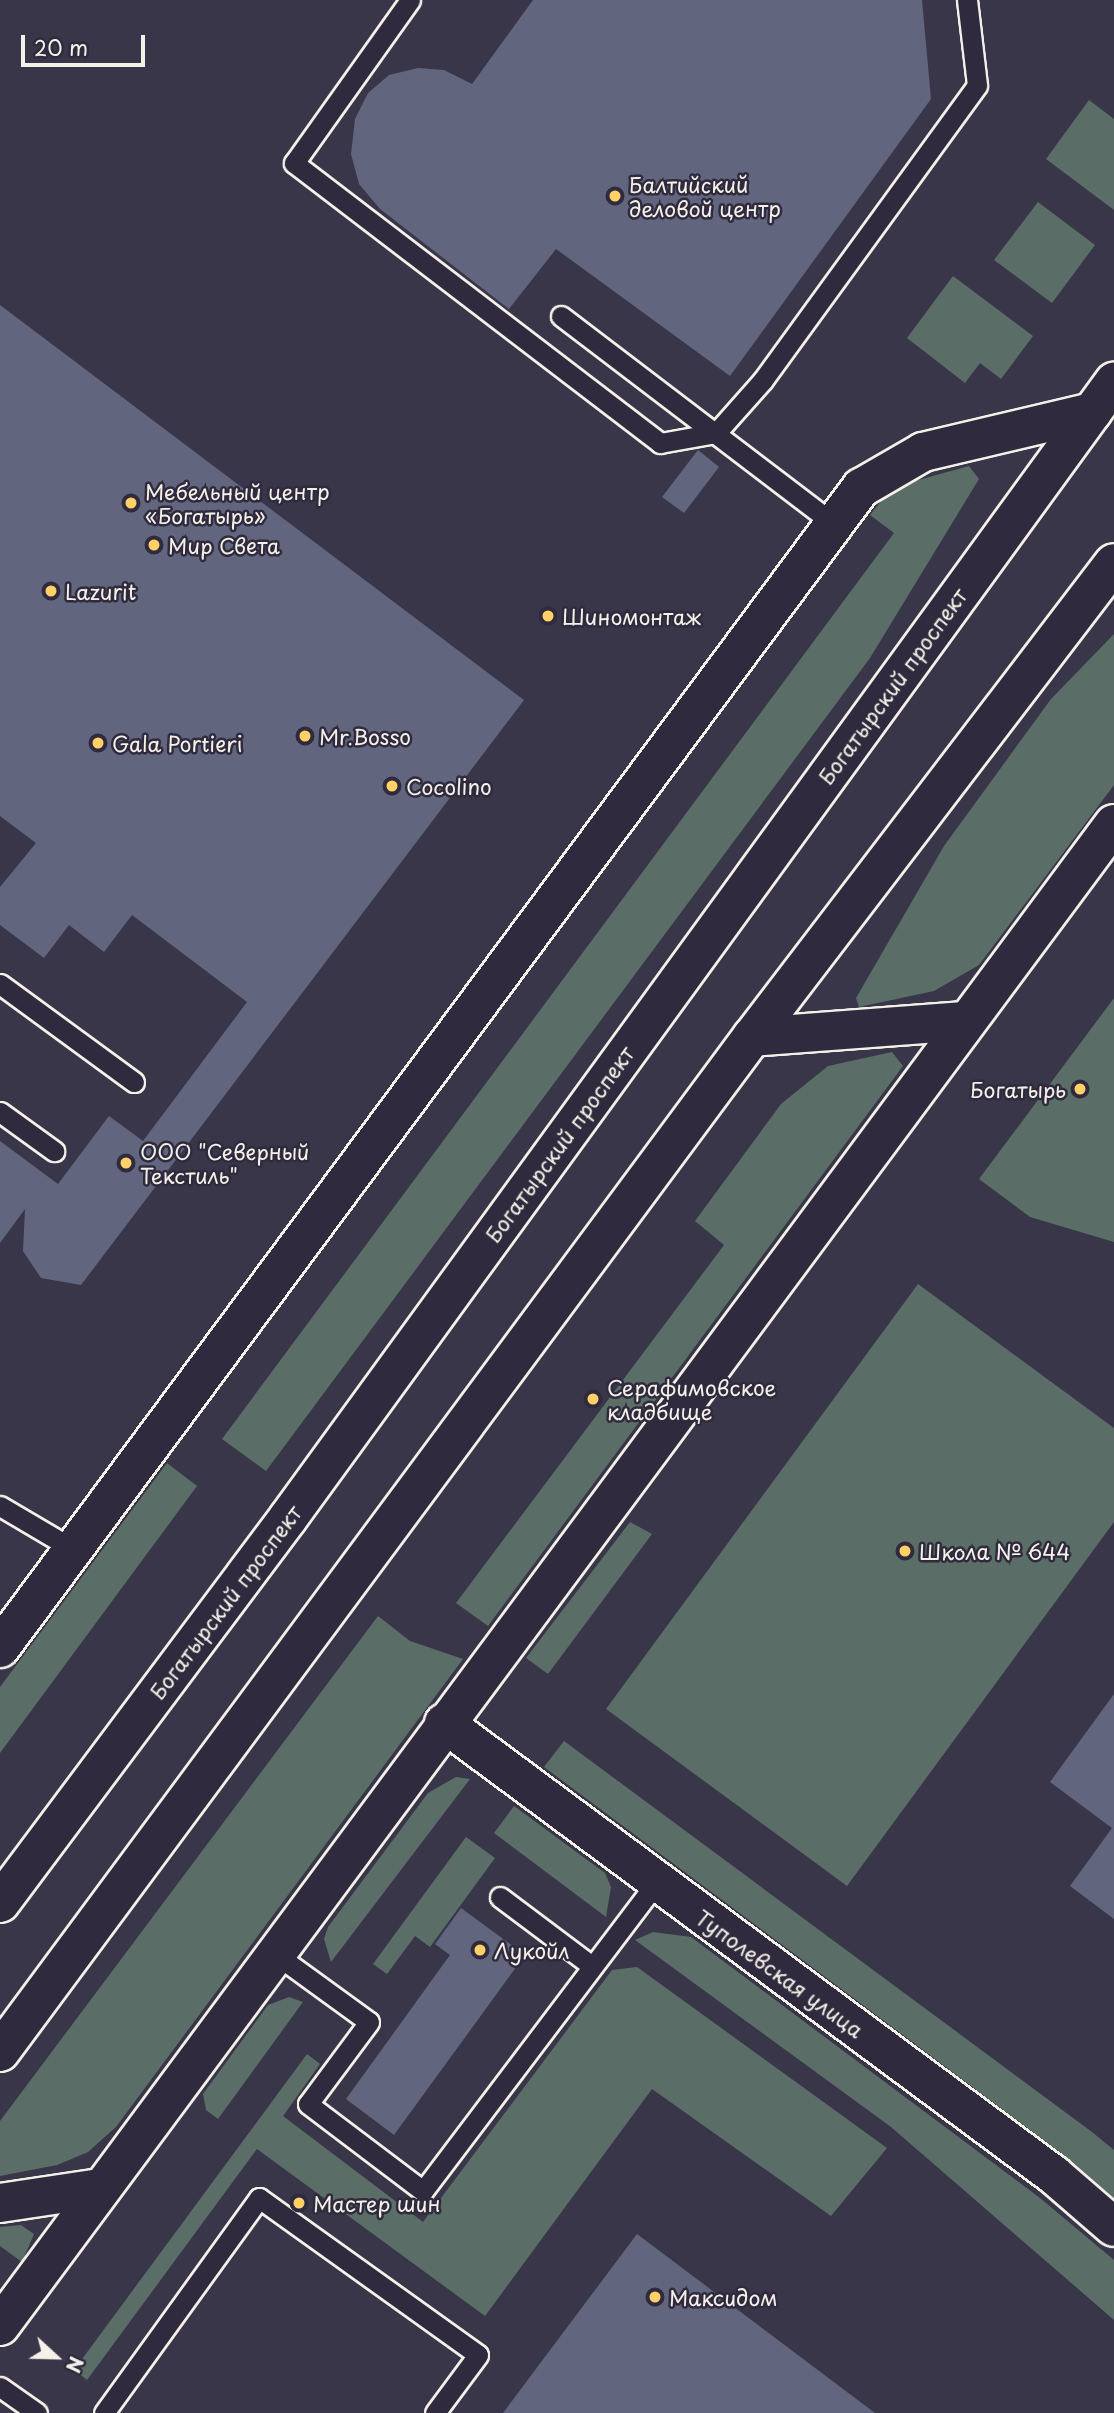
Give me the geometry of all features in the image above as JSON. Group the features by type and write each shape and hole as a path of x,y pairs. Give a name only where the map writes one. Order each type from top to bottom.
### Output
{"street":[{"path":"0,1648 861,488 923,452 1103,397"},
{"name":"Богатырский проспект","path":"0,1903 288,1518 1103,397"},
{"path":"0,2053 752,1037 1114,563"},
{"path":"0,2326 444,1723 1114,824"},
{"path":"752,1037 965,1021"},
{"name":"Туполевская улица","path":"444,1723 1054,2175 1114,2227"},
{"path":"0,2203 100,2188"}],"lane":[{"path":"410,0 294,163 660,443 716,433 763,380 977,86 967,0"},
{"path":"561,316 833,523"},
{"path":"0,984 134,1082"},
{"path":"0,1112 54,1151"},
{"path":"0,1506 74,1549"},
{"path":"274,1953 369,2022 308,2104 423,2191 657,1882"},
{"path":"500,1898 593,1966"},
{"path":"104,2413 259,2198 478,2355 435,2413"},
{"path":"0,2387 37,2413"}],"green space":[{"path":"1089,100 1114,119 1114,210 1046,159"},
{"path":"1038,202 1095,245 1052,303 994,260"},
{"path":"953,276 1033,336 1001,379 980,363 965,383 907,338"},
{"path":"969,466 979,479 870,658 266,1471 222,1439 894,533 870,515 882,500 911,482"},
{"path":"1114,634 1114,785 979,965 934,991 859,1007 856,998 944,846 1051,699"},
{"name":"Богатырь","path":"1114,998 1114,1242 1030,1217 979,1179"},
{"path":"892,1052 903,1066 488,1626 456,1603 724,1245 695,1221 781,1104 828,1066"},
{"name":"Школа № 644","path":"918,1284 1114,1428 1114,1522 847,1886 606,1709"},
{"path":"167,1463 197,1486 0,1753 0,1687"},
{"path":"630,1522 652,1534 548,1674 526,1658"},
{"path":"378,1616 410,1641 463,1659 116,2127 88,2152 57,2165 0,2176 0,2121"},
{"path":"564,1741 1114,2150 1114,2198 1069,2159 544,1767"},
{"path":"456,1777 470,1779 331,1962 324,1939 328,1927 428,1793"},
{"path":"514,1806 605,1873 611,1887 606,1917 494,1833"},
{"path":"466,1837 495,1858 430,1947 415,1936 387,1974 373,1964"},
{"path":"653,1932 691,1937 1040,2198 1114,2260 1114,2320 891,2127 635,1940"},
{"path":"637,1967 887,2148 831,2216 652,2089 485,2316 257,2149 87,2380 74,2370 307,2054 320,2064 283,2116 423,2222 612,1970"},
{"path":"289,1997 303,2002 218,2119 206,2110 203,2094 268,2005"},
{"path":"21,2225 34,2234 22,2262 0,2246 0,2227"}],"building":[{"name":"Балтийский деловой центр","path":"533,0 922,0 931,99 730,376 556,249 509,309 380,209 359,184 351,154 355,119 368,93 389,75 418,68 444,70 472,84"},
{"name":"Мебельный центр «Богатырь»","path":"0,305 524,700 81,1285 41,1278 23,1251 25,1209 0,1243 0,1141 58,1184 109,1116 143,1141 247,1002 132,915 104,952 69,925 44,958 0,925 0,887 36,843 0,816"},
{"path":"698,450 719,467 684,513 662,497"},
{"path":"1114,1694 1114,1919 1070,1886 1112,1828 1050,1782"},
{"path":"461,1908 525,1955 394,2135 346,2099 450,1955 435,1944"},
{"name":"Максидом","path":"637,2234 875,2413 503,2413"}],"place":[{"name":"Балтийский деловой центр","path":"615,196"},
{"name":"Мебельный центр «Богатырь»","path":"131,503"},
{"name":"Мир Света","path":"154,545"},
{"name":"Lazurit","path":"51,591"},
{"name":"Шиномонтаж","path":"548,616"},
{"name":"Mr.Bosso","path":"305,736"},
{"name":"Gala Portieri","path":"98,743"},
{"name":"Cocolino","path":"392,786"},
{"name":"Богатырь","path":"1080,1089"},
{"name":"ООО \"Северный Текстиль\"","path":"126,1163"},
{"name":"Серафимовское кладбище","path":"593,1399"},
{"name":"Школа № 644","path":"905,1551"},
{"name":"Лукойл","path":"480,1950"},
{"name":"Мастер шин","path":"299,2203"},
{"name":"Максидом","path":"655,2297"}]}
